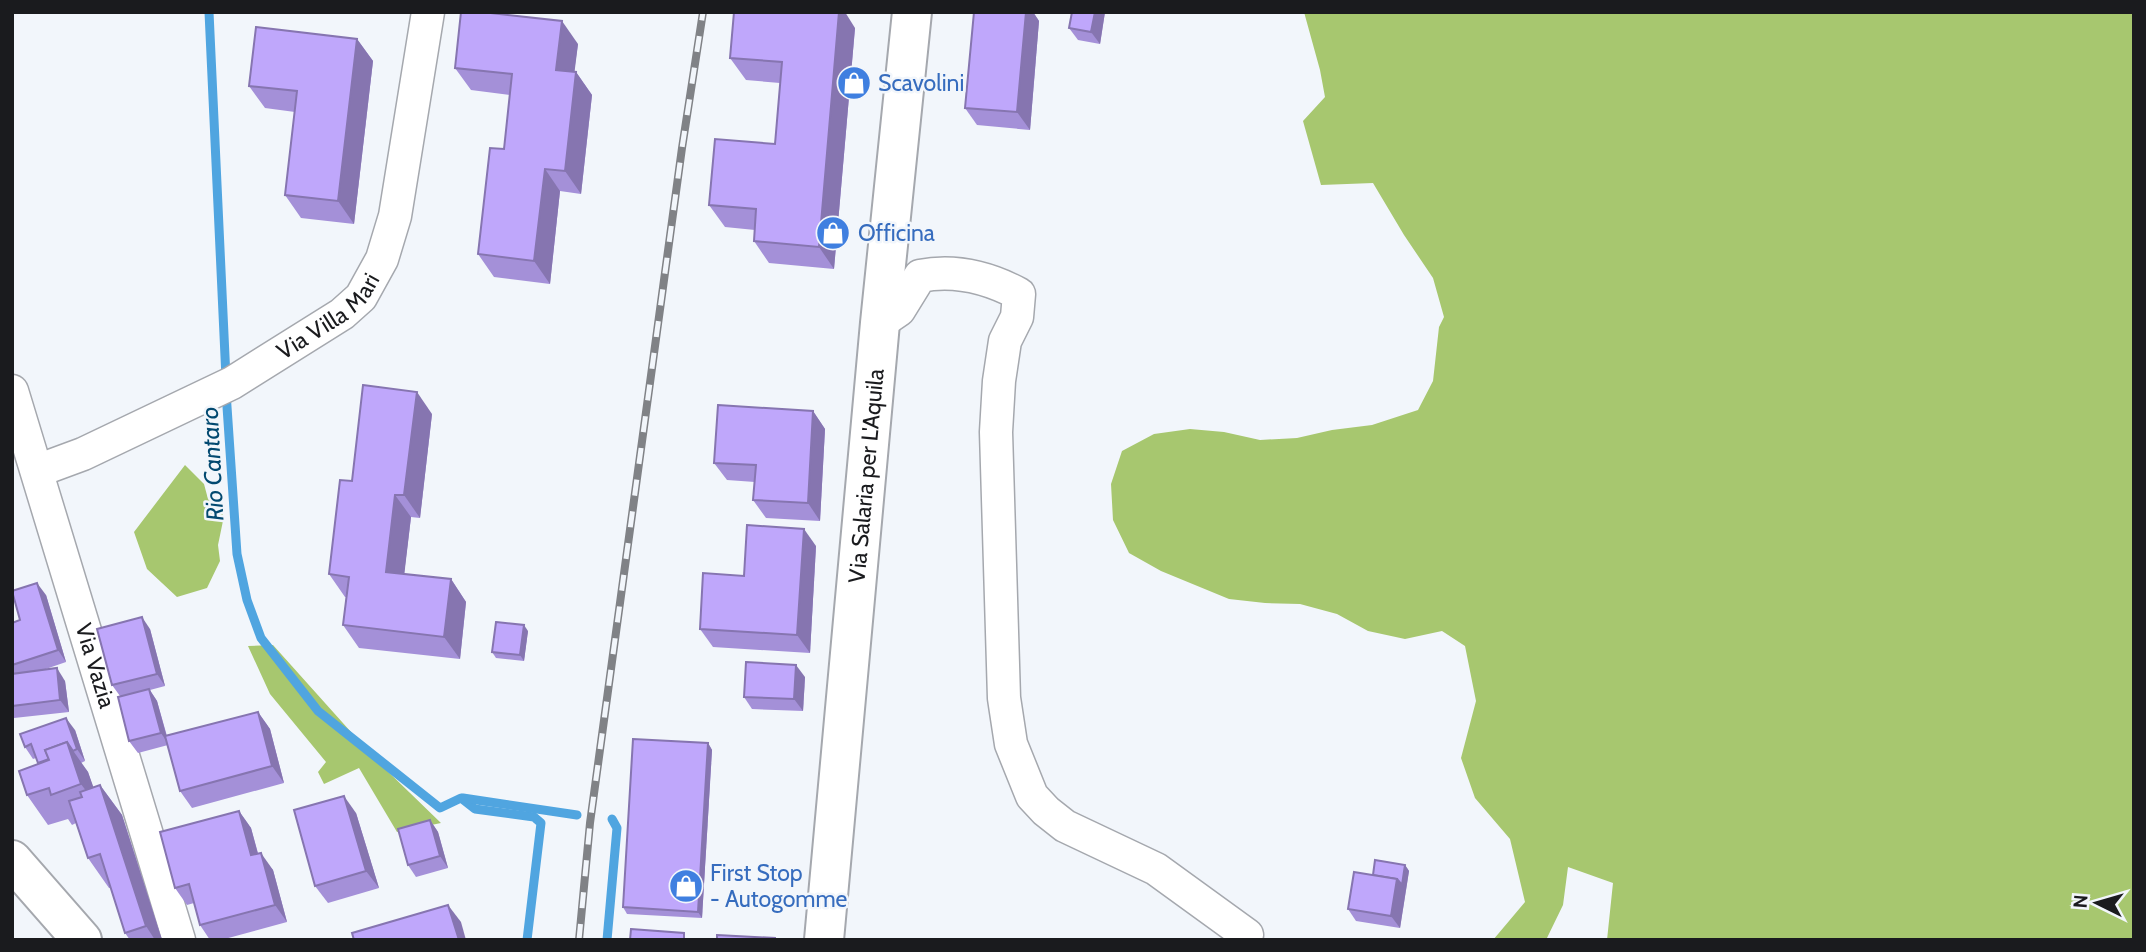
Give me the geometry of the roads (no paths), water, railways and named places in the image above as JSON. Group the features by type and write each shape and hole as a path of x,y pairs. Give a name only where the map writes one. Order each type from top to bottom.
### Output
{"main road":[{"name":"Via Salaria per L'Aquila","path":"824,940 880,323 912,12"},
{"path":"12,860 82,940"}],"street":[{"name":"Via Villa Mari","path":"37,471 83,454 232,383 342,314 361,297 382,259 395,216 428,12"},
{"path":"880,323 900,310 920,276 952,273 996,282 1019,294 1017,317 1005,341 996,432 1004,698 1011,744 1032,796 1046,811 1065,826 1156,869 1247,935"},
{"name":"Via Vazia","path":"12,391 179,940"}],"waterway":[{"name":"Rio Cantaro","path":"209,12 226,378"},
{"name":"Rio Cantaro","path":"226,392 237,554 247,600 261,638 318,711 440,808 461,798 475,809 534,817 541,823 527,940"},
{"name":"Rio Cantaro","path":"463,798 577,815"},
{"name":"Rio Cantaro","path":"607,940 617,828 612,819"}],"railway":[{"path":"579,940 590,823 703,12"}],"place":[{"name":"Scavolini","path":"854,83"},
{"name":"Officina","path":"833,233"},
{"name":"First Stop - Autogomme","path":"686,886"}]}
